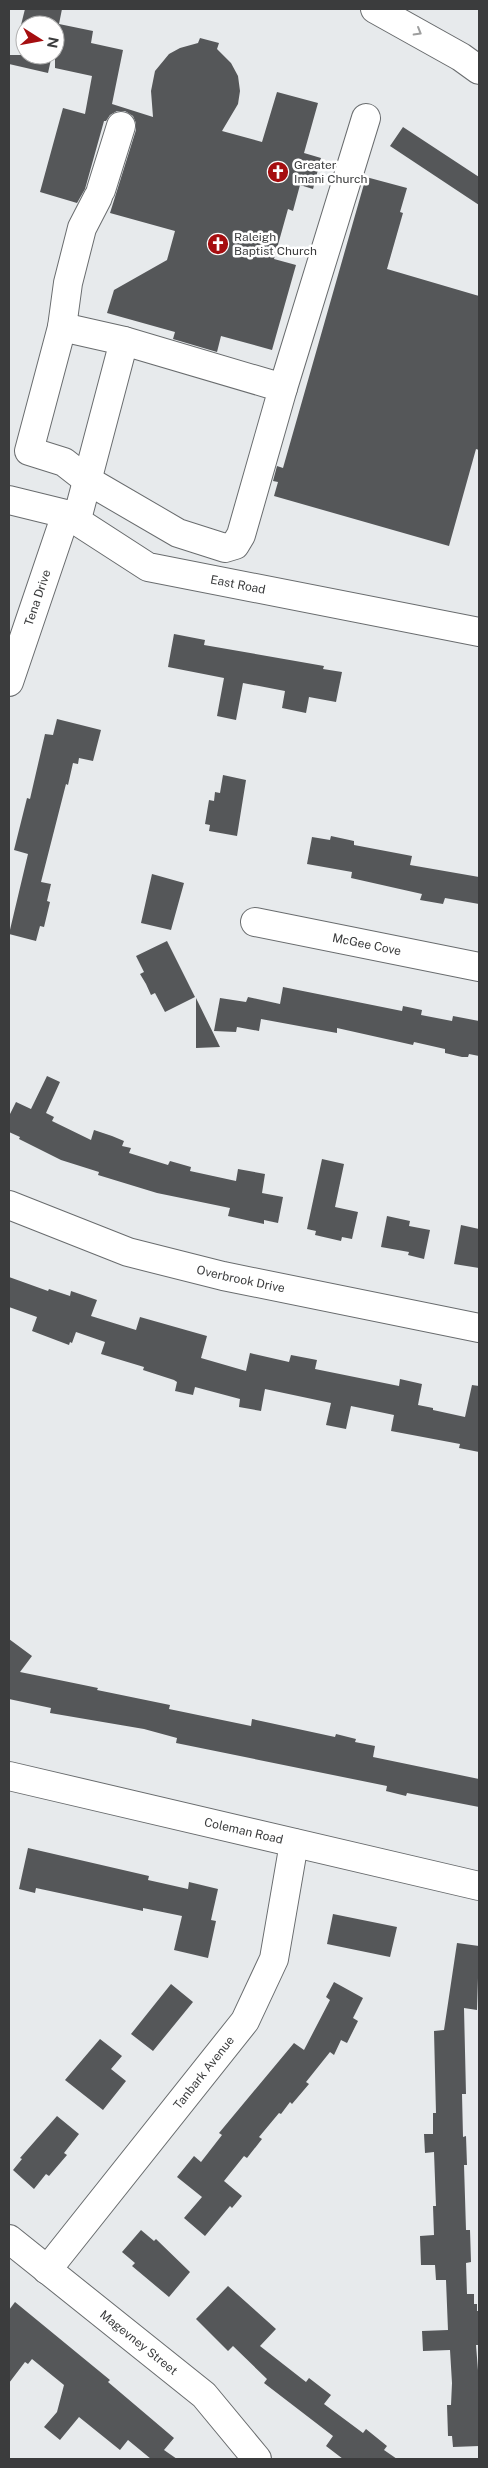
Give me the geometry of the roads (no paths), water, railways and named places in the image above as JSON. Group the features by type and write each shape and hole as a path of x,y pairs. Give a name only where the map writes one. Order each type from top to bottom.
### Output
{"street":[{"path":"375,9 461,57 479,70"},
{"path":"121,126 100,193 82,228 68,283 62,327 28,448 32,453 64,462 87,480 178,533 225,548 235,546 241,535 283,388 366,118"},
{"path":"62,327 124,341 283,388"},
{"name":"Tena Drive","path":"9,682 71,517 87,480 124,341"},
{"name":"East Road","path":"9,500 71,517 148,566 479,632"},
{"path":"191,575 194,538"},
{"name":"McGee Cove","path":"255,922 479,967"},
{"name":"Overbrook Drive","path":"9,1205 128,1252 223,1276 479,1328"},
{"name":"Coleman Road","path":"9,1776 479,1886"},
{"name":"Tanbark Avenue","path":"47,2270 245,2021 274,1959 294,1843"},
{"name":"Magevney Street","path":"9,2239 204,2395 257,2459"}],"place":[{"name":"Greater Imani Church","path":"278,172"},
{"name":"Raleigh Baptist Church","path":"218,244"}]}
